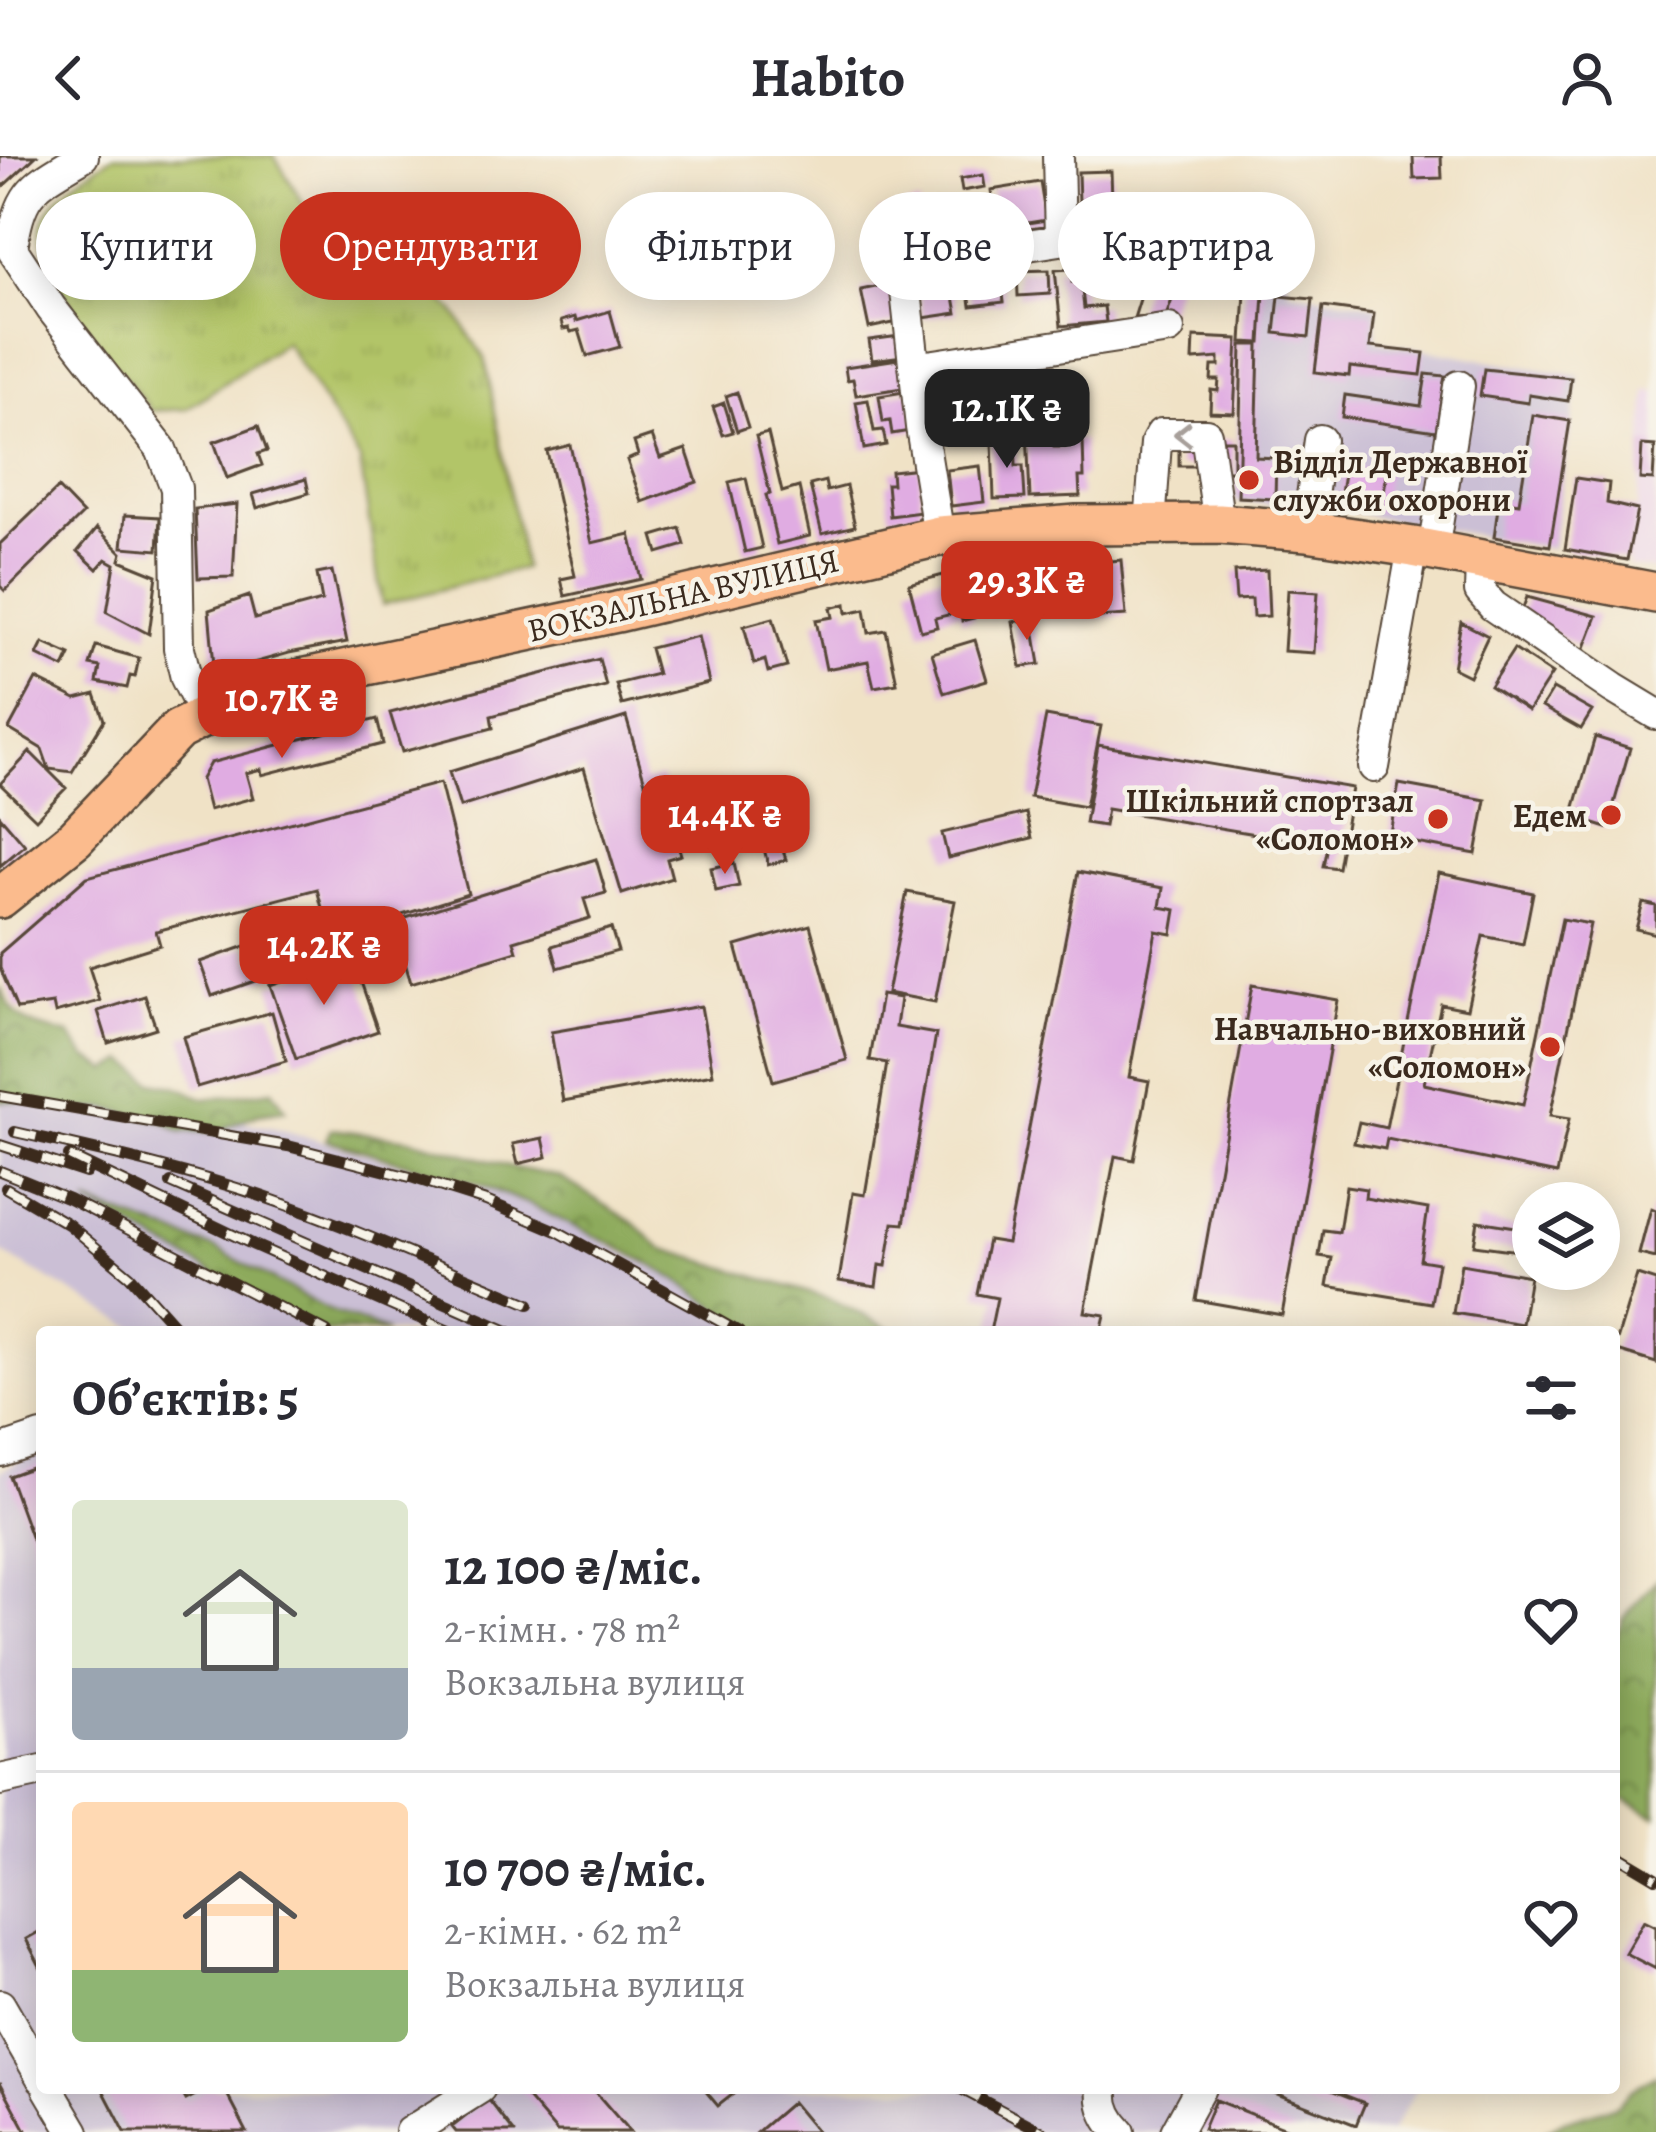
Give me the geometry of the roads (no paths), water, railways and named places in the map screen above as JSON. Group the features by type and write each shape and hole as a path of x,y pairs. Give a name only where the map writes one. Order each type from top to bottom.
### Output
{"main road":[{"name":"ВОКЗАЛЬНА ВУЛИЦЯ","path":"0,898 75,838 178,730 262,687 617,612 939,536 1077,525 1220,524 1307,531 1423,549 1656,593"}],"street":[{"path":"83,156 32,187 4,248 161,449 176,488 179,648 186,678 206,716"},
{"path":"939,536 921,428 904,264 1060,240 1058,156"},
{"path":"915,368 1169,329"},
{"path":"1373,767 1459,386"},
{"path":"1150,525 1156,442 1162,434 1193,432 1206,434 1220,524"},
{"path":"1307,531 1320,440"},
{"path":"1481,561 1480,590 1493,606 1656,713"},
{"path":"0,1451 36,1439"},
{"path":"0,1780 36,1772"},
{"path":"0,2005 36,2068"},
{"path":"52,2094 74,2132"},
{"path":"410,2132 470,2094"},
{"path":"1102,2094 1101,2102 1120,2132"},
{"path":"1176,2132 1197,2094"}],"railway":[{"path":"0,1096 288,1146 414,1178 557,1231 728,1326"},
{"path":"15,1132 172,1169 264,1197 529,1304"},
{"path":"0,1145 86,1173"},
{"path":"69,1156 437,1326"},
{"path":"0,1171 69,1199 315,1326"},
{"path":"171,1183 496,1326"},
{"path":"6,1188 68,1224 130,1276 175,1326"},
{"path":"1620,1857 1656,1878"},
{"path":"970,2094 1043,2132"}],"place":[{"name":"Відділ Державної служби охорони","path":"1249,480"},
{"name":"Едем","path":"1611,815"},
{"name":"Шкільний спортзал «Соломон»","path":"1438,819"},
{"name":"Навчально-виховний «Соломон»","path":"1550,1047"}]}
